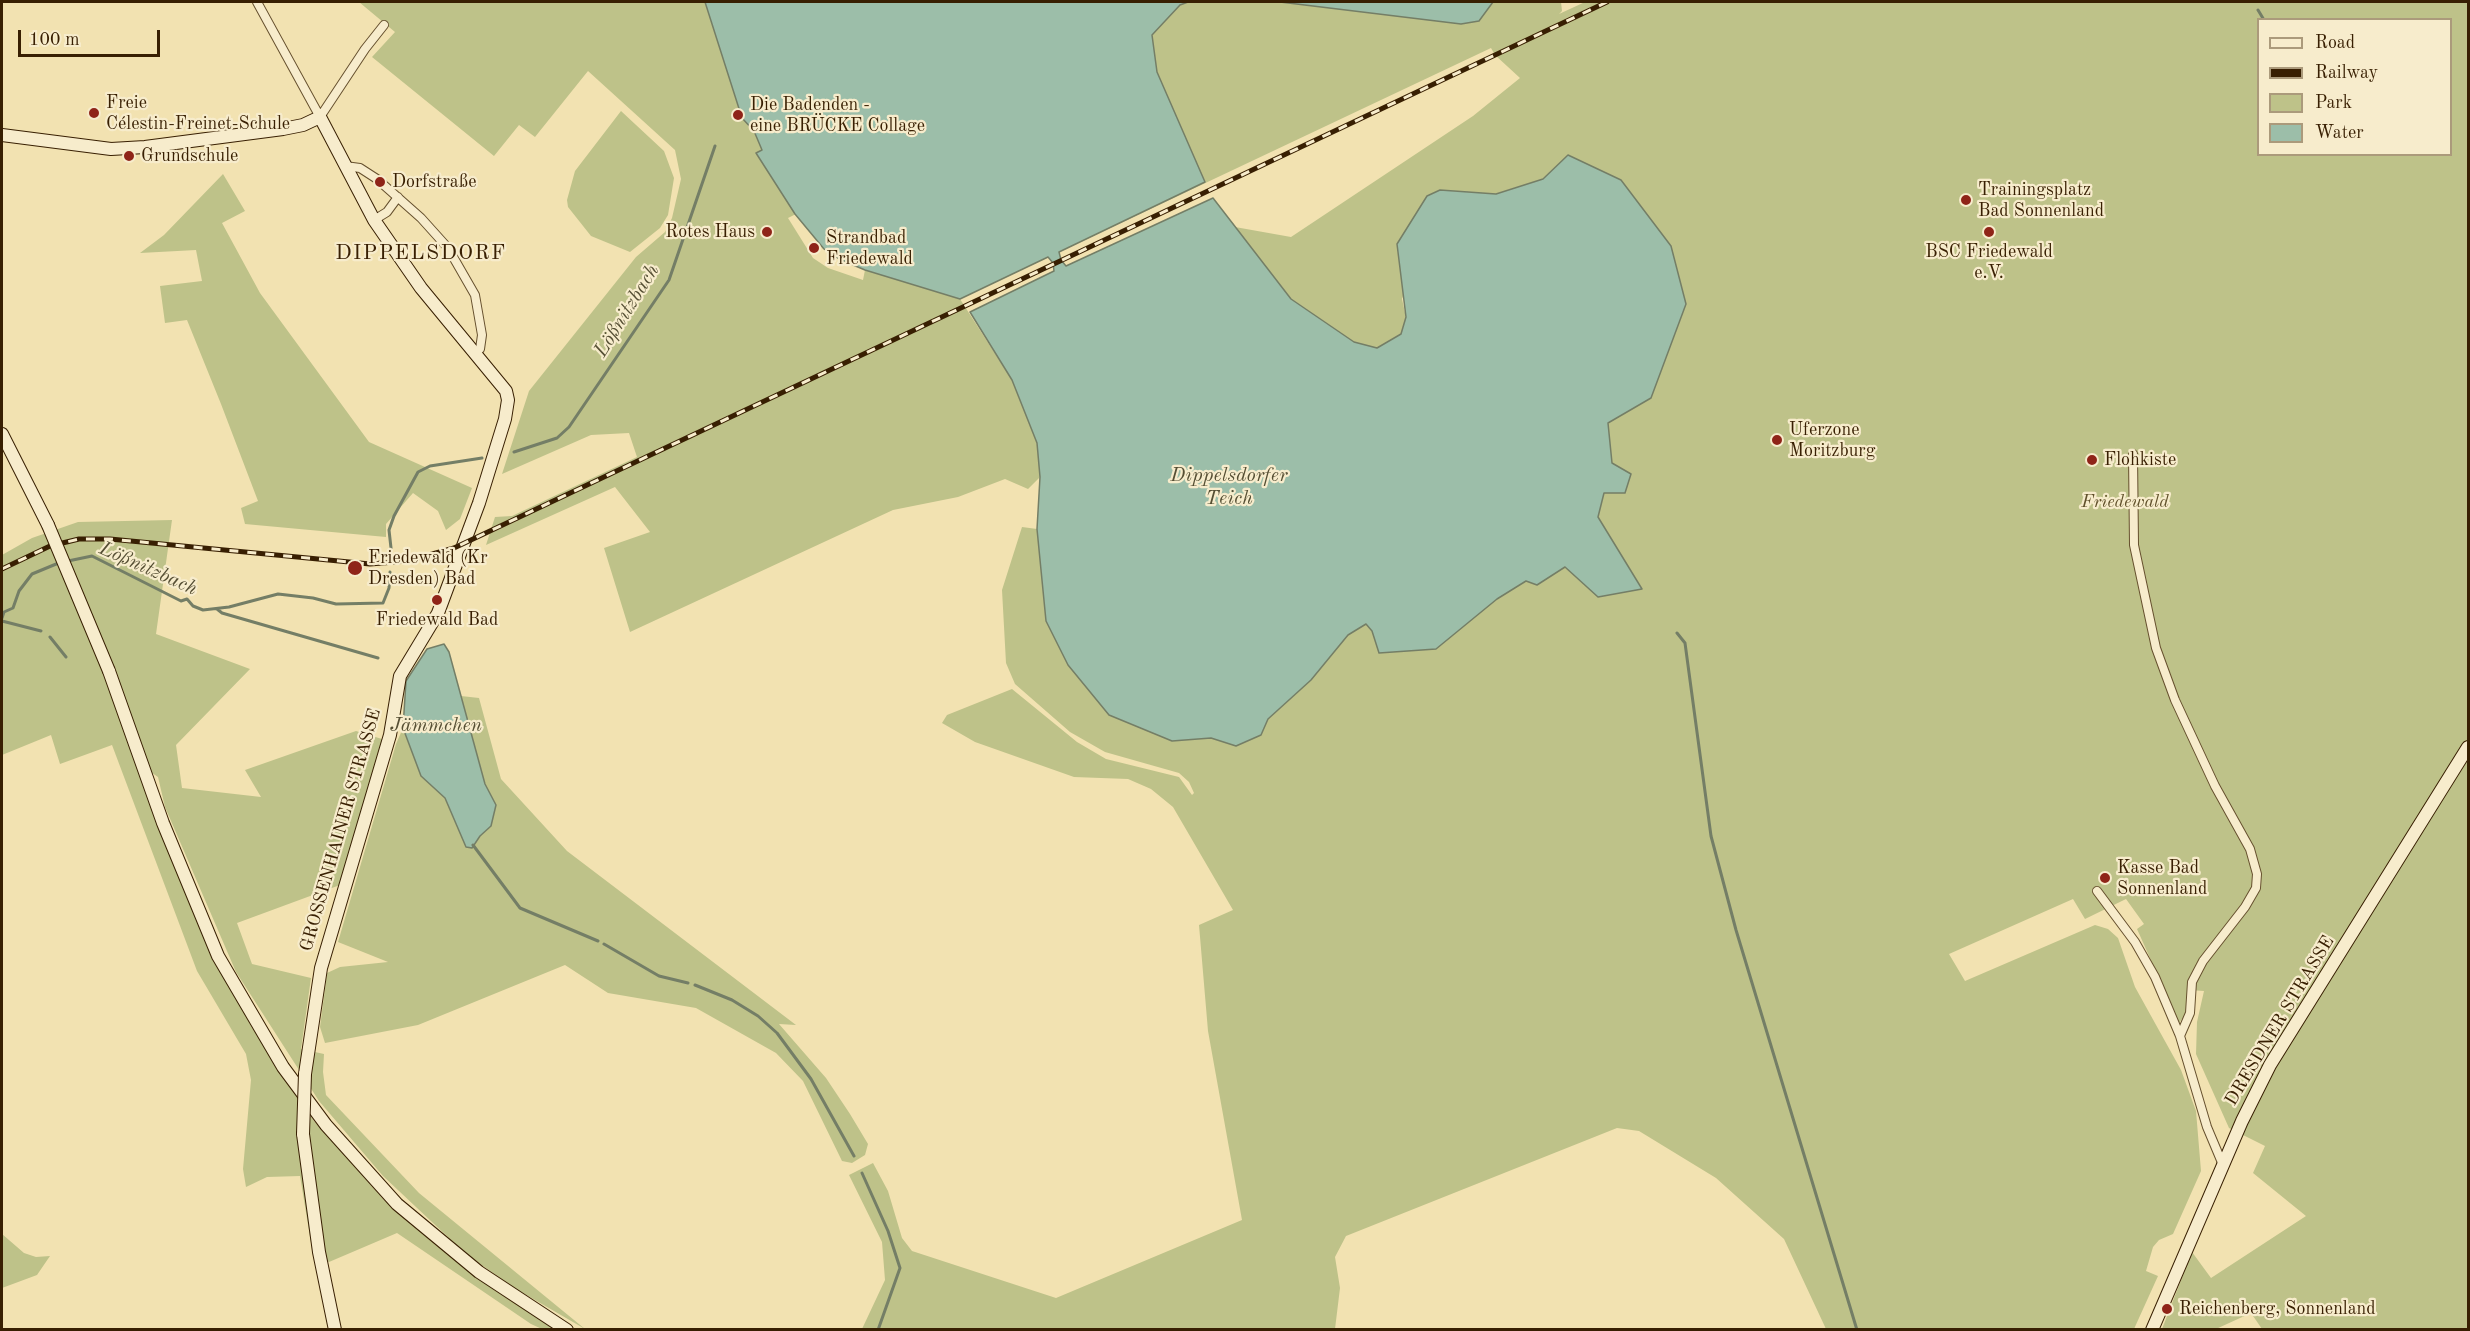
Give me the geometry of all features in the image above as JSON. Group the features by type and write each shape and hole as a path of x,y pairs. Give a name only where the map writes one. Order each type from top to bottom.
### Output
{"main road":[{"path":"2,135 111,149 145,147 283,129 303,125 320,117"},
{"name":"GROSSENHAINER STRASSE","path":"320,117 374,220 421,288 506,391 508,400 505,419 478,503 438,613 400,676 390,735 321,968 305,1074 303,1134 319,1252 335,1329"},
{"path":"2,434 48,525 109,671 163,823 218,956 283,1067 326,1125 397,1204 479,1272 567,1329"},
{"name":"DRESDNER STRASSE","path":"2152,1329 2223,1165 2270,1065 2469,747"}],"street":[{"name":"GROSSENHAINER STRASSE","path":"257,2 320,117"},
{"path":"320,117 365,49 384,25"},
{"path":"345,166 360,168 398,197 434,231 469,281 475,295 482,335 480,350 475,354"},
{"path":"374,220 387,212 398,197"},
{"path":"2133,454 2134,545 2156,648 2175,700 2215,786 2250,849 2257,874 2256,888 2245,907 2203,961 2192,982 2190,1013 2180,1036"},
{"path":"2097,891 2135,942 2155,977 2180,1036 2207,1127 2223,1165"}],"green space":[{"name":"Friedewald","path":"359,2 1561,2 1562,11 1559,14 1585,2 2468,2 2468,1329 2262,1329 2251,1313 2216,1329 2162,1329 2192,1252 2211,1278 2306,1216 2253,1173 2265,1146 2229,1128 2196,1054 2197,1022 2204,991 2189,990 2187,1012 2179,1023 2137,929 2144,924 2126,899 2085,919 2073,899 1949,954 1965,981 2095,925 2108,929 2118,938 2135,987 2181,1070 2196,1111 2201,1171 2173,1234 2159,1240 2153,1247 2146,1271 2158,1276 2134,1329 1826,1329 1784,1239 1716,1178 1639,1131 1617,1128 1346,1236 1335,1257 1340,1288 1335,1329 862,1329 885,1280 882,1242 849,1175 873,1163 888,1191 902,1238 912,1251 1056,1298 1242,1220 1208,1031 1199,925 1233,910 1173,807 1151,789 1128,779 1074,777 975,742 942,723 947,715 1012,689 1077,742 1106,759 1179,777 1192,795 1194,793 1189,782 1179,773 1105,752 1070,732 1015,684 1006,663 1002,590 1022,527 1037,529 1046,621 1172,741 1211,738 1236,746 1261,735 1268,719 1311,680 1348,635 1366,624 1372,631 1536,554 1642,589 1598,517 1612,463 1608,423 1651,397 1568,155 1543,179 1495,194 1440,190 1402,299 1406,317 1401,334 1377,348 1354,342 1291,299 1235,227 1291,237 1473,116 1520,78 1495,55 1491,48 960,299 1012,380 1037,443 1040,477 1028,489 1005,479 958,497 893,510 630,632 604,548 650,532 615,487 486,545 495,517 512,516 637,457 629,433 591,435 502,474 529,391 636,257 665,232 672,218 681,179 675,150 588,71 535,137 519,125 494,156 372,57 395,32","holes":["796,214 824,249 839,259 865,270 863,280 828,268 813,258 788,218"]},
{"path":"621,111 664,151 674,178 668,215 660,228 630,252 591,236 568,207 567,200 575,171"},
{"path":"223,174 245,211 222,223 260,293 369,442 472,488 460,519 446,530 438,511 413,493 386,524 386,537 245,524 241,508 258,501 221,404 187,320 165,323 160,286 202,281 196,250 140,253 164,235"},
{"path":"172,520 156,634 250,669 176,745 182,788 261,797 245,770 356,731 382,739 340,885 237,923 252,964 311,978 301,1049 324,1054 323,1072 326,1095 419,1193 585,1329 516,1289 466,1254 383,1176 319,1101 236,972 165,807 158,777 136,762 197,922 251,1026 314,1121 384,1200 494,1290 555,1329 542,1329 531,1324 397,1233 329,1262 313,1255 300,1176 267,1177 246,1187 243,1169 251,1080 246,1054 197,971 112,745 60,764 51,735 2,755 2,555 32,538 78,522"},
{"path":"461,696 479,698 501,779 567,851 796,1025 779,1024 826,1078 850,1114 868,1144 865,1155 852,1163 842,1161 803,1081 776,1053 696,1008 608,993 565,965 418,1025 325,1043 320,1027 327,973 340,967 388,962 338,942 396,744 403,728 421,776 445,798 466,846 472,848 491,826 496,805 485,784"},
{"path":"2,1234 24,1253 36,1257 50,1256 37,1275 2,1288"}],"water":[{"name":"Dippelsdorfer Teich","path":"705,2 1188,2 1180,5 1152,35 1157,72 1205,182 1059,252 1061,260 1066,266 1213,198 1291,299 1354,342 1377,348 1401,334 1406,317 1397,244 1427,196 1440,190 1496,194 1543,179 1568,155 1621,180 1671,246 1686,304 1651,398 1608,423 1612,463 1631,474 1625,493 1604,493 1598,517 1642,589 1598,597 1565,567 1537,585 1526,581 1497,599 1436,649 1379,653 1372,631 1366,624 1348,635 1311,680 1268,719 1261,735 1236,746 1211,738 1172,741 1109,715 1068,665 1046,621 1037,529 1040,477 1037,443 1012,380 970,312 1054,271 1053,263 1048,257 960,299 865,270 839,259 824,249 795,214 756,153 762,150 754,131 742,118"},
{"path":"1280,2 1493,2 1479,21 1461,24"},
{"name":"Jämmchen","path":"444,644 449,652 485,784 496,805 491,826 472,848 466,847 445,798 421,776 403,728 406,681 427,649"}],"waterway":[{"path":"2258,10 2263,18"},
{"name":"Lößnitzbach","path":"514,452 557,438 569,427 669,280 715,146"},
{"name":"Lößnitzbach","path":"391,548 389,530 418,472 430,466 482,458"},
{"name":"Lößnitzbach","path":"68,561 92,556 181,601 187,599 193,606 203,610 229,607 278,594 313,598 336,604 383,603 389,588 390,572"},
{"name":"Lößnitzbach","path":"2,618 4,612 13,608 19,591 32,574 61,562"},
{"path":"217,609 222,613 378,658"},
{"path":"2,621 41,631"},
{"path":"1677,633 1685,643 1711,836 1736,930 1857,1330"},
{"path":"50,637 66,657"},
{"path":"473,845 520,908 598,941"},
{"path":"604,944 659,976 688,983"},
{"path":"695,985 732,1000 758,1016 777,1033 811,1079 854,1156"},
{"path":"862,1173 888,1231 900,1268 878,1330"}],"railway":[{"path":"2,569 50,546 79,539 110,539 370,564 407,561 454,548 1607,2"}],"place":[{"name":"Freie Célestin-Freinet-Schule","path":"94,113"},
{"name":"Die Badenden - eine BRÜCKE Collage","path":"738,115"},
{"name":"Grundschule","path":"129,156"},
{"name":"Dorfstraße","path":"380,182"},
{"name":"Trainingsplatz Bad Sonnenland","path":"1966,200"},
{"name":"Rotes Haus","path":"767,232"},
{"name":"BSC Friedewald e.V.","path":"1989,232"},
{"name":"Strandbad Friedewald","path":"814,248"},
{"name":"Uferzone Moritzburg","path":"1777,440"},
{"name":"Flohkiste","path":"2092,460"},
{"name":"Friedewald (Kr Dresden) Bad","path":"355,568"},
{"name":"Friedewald Bad","path":"437,600"},
{"name":"Kasse Bad Sonnenland","path":"2105,878"},
{"name":"Reichenberg, Sonnenland","path":"2167,1309"}],"district":[{"name":"DIPPELSDORF","path":"421,253"}]}
